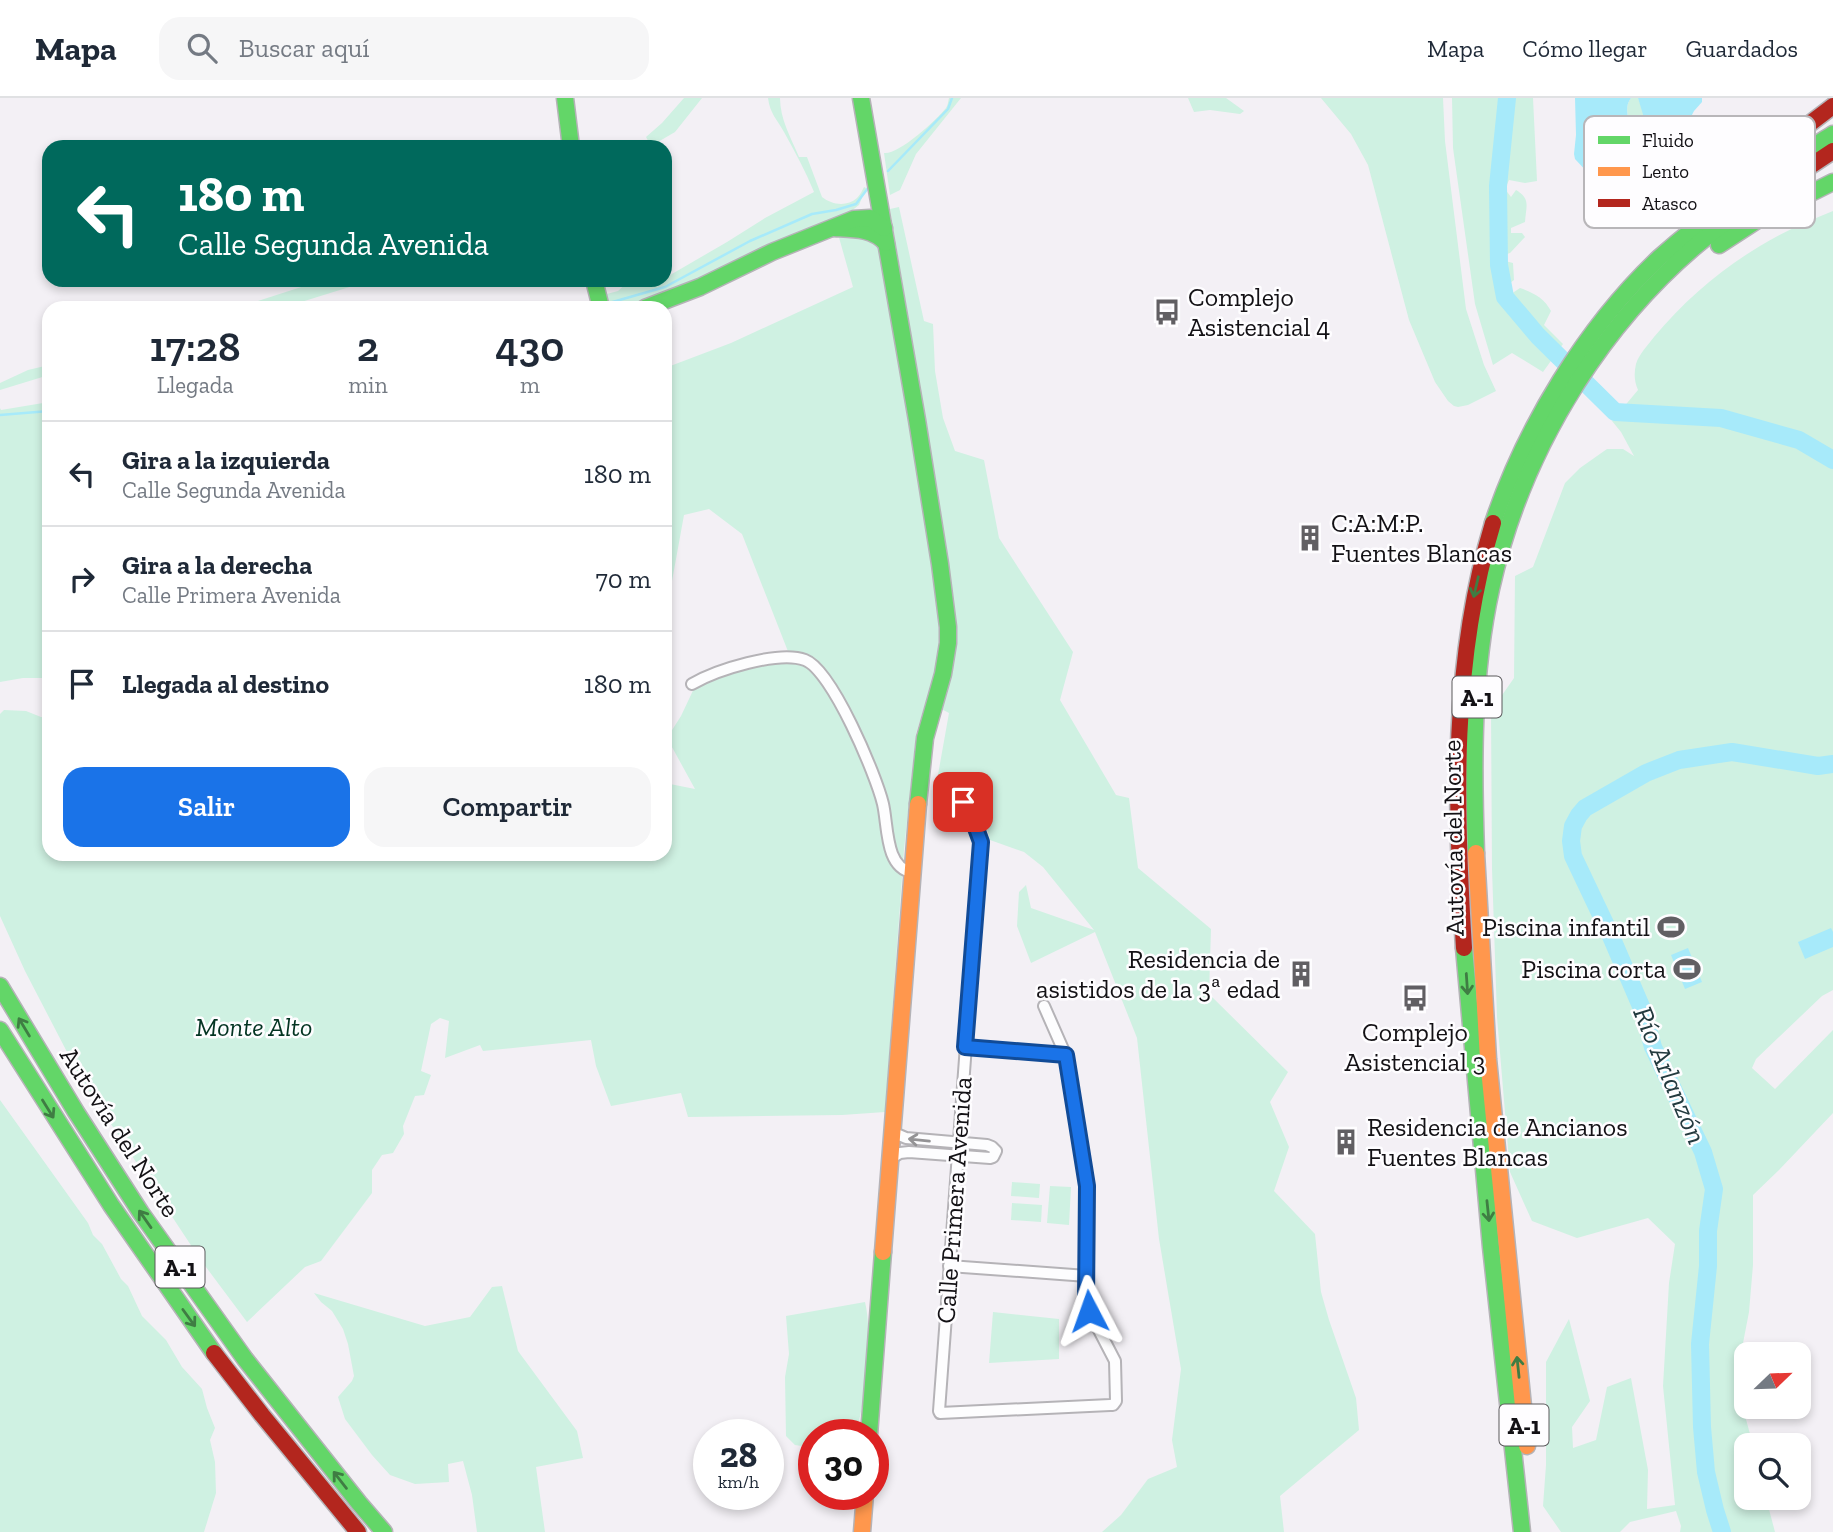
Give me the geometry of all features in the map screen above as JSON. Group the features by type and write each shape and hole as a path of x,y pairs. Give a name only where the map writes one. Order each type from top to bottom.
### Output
{"main road":[{"path":"565,98 570,140"},
{"path":"861,98 875,178 880,229 938,551 948,635 941,682 925,738 912,872 870,1419"},
{"path":"1815,120 1830,108"},
{"name":"A-1","path":"1815,145 1833,134"},
{"name":"Autovía del Norte","path":"1815,163 1833,151"},
{"path":"853,219 869,203 875,178"},
{"path":"1815,190 1833,181"},
{"path":"1815,195 1833,193"},
{"path":"663,301 862,216 869,217 880,229"},
{"path":"832,228 880,229"},
{"path":"1610,326 1633,274 1679,228"},
{"name":"A-1","path":"1610,326 1651,267 1694,228"},
{"name":"Autovía del Norte","path":"1519,1532 1468,998 1458,805 1459,731 1469,626 1483,557 1502,498 1503,478 1577,384 1610,326 1687,254 1720,228"},
{"path":"1540,433 1569,356 1610,326 1649,307 1689,269 1730,236 1744,228"},
{"name":"Autovía del Norte","path":"1535,1532 1494,1128 1480,959 1476,885 1475,719 1490,597 1499,556 1529,474 1540,433"},
{"name":"Autovía del Norte","path":"0,986 141,1213 245,1359 384,1532"},
{"name":"Autovía del Norte","path":"0,1030 100,1191 173,1296 267,1422 358,1532"},
{"path":"862,1532 864,1510"}],"street":[{"path":"692,684 716,671 778,658 792,656 814,665 836,696 878,783 891,853 900,867 912,872"},
{"name":"Calle Primera Avenida","path":"943,800 965,803 981,842 939,1412 1113,1405 1116,1401 1115,1361 1087,1307 1087,1276"},
{"path":"949,1266 1087,1276 1087,1186 1066,1055 1044,1006"},
{"path":"965,1047 1066,1055"},
{"path":"890,1159 900,1153 909,1152 990,1158 996,1151 987,1145 905,1138 892,1132"}],"green space":[{"path":"684,98 702,98 675,132 661,140 648,140 646,137"},
{"path":"768,98 780,98 789,136 799,157 807,157 822,197 830,202 849,203 857,198 864,187 866,188 859,205 850,212 705,278 644,301 605,301 603,295 622,287 672,287 672,274 814,192"},
{"path":"949,98 961,98 916,154 900,190 890,195 884,153 898,149 926,128 946,108"},
{"path":"1188,98 1226,98 1244,111 1240,114 1210,110 1194,112"},
{"path":"1321,98 1443,98 1445,141 1466,309 1484,365 1496,391 1458,407 1448,401 1435,382 1409,320 1368,165 1351,134"},
{"path":"1452,98 1533,98 1537,181 1525,183 1509,180 1505,189 1511,197 1516,190 1526,203 1525,222 1511,228 1511,233 1522,233 1525,237 1510,253 1504,255 1505,261 1513,263 1514,280 1506,286 1511,294 1520,288 1542,299 1551,311 1544,325 1563,344 1543,372 1512,353 1493,365 1475,304 1453,148"},
{"path":"1631,98 1638,98 1644,116 1628,116 1628,102"},
{"name":"Monte Alto","path":"899,207 924,321 933,324 935,371 943,418 955,451 984,460 999,538 1073,652 1060,700 1116,795 1129,798 1138,868 1211,929 1209,994 1288,1072 1270,1102 1289,1147 1274,1191 1315,1234 1321,1292 1356,1398 1359,1430 1280,1496 1284,1532 1102,1532 1121,1515 1148,1479 1177,1467 1172,1440 1181,1369 1159,1239 1137,1038 1095,932 1031,963 1017,926 1019,892 1026,885 1031,908 1094,930 1043,867 1024,852 990,840 977,791 936,786 949,713 926,701 916,734 904,850 885,1112 688,1117 681,1093 611,1106 596,1066 591,1040 483,1051 480,1045 445,1058 449,1021 440,1018 431,1024 421,1071 431,1075 424,1095 415,1096 403,1126 404,1134 393,1153 382,1155 372,1170 372,1193 321,1261 305,1267 247,1322 200,1259 80,1077 0,916 0,714 4,710 26,711 42,717 42,861 672,861 672,784 695,789 672,747 672,730 698,680 789,654 742,534 709,509 684,515 672,581 672,365 731,343 853,287 838,234 870,236 878,244 910,420 925,417 890,209"},
{"path":"1833,211 1833,990 1822,996 1756,1059 1752,1068 1775,1089 1833,1030 1833,1113 1753,1195 1753,1265 1749,1312 1743,1342 1734,1342 1734,1419 1746,1419 1750,1433 1734,1433 1734,1510 1769,1510 1775,1532 1680,1532 1681,1526 1676,1511 1630,1522 1620,1532 1561,1532 1543,1506 1546,1465 1546,1362 1569,1319 1590,1401 1572,1427 1573,1448 1596,1440 1607,1387 1631,1378 1648,1470 1647,1509 1675,1505 1663,1386 1669,1283 1675,1244 1648,1218 1577,1238 1532,1221 1510,1172 1497,1017 1491,711 1514,678 1515,576 1533,567 1565,483 1580,468 1607,449 1623,449 1634,456 1612,421 1638,390 1635,377 1637,360 1666,324 1703,287 1745,255 1794,228 1815,228 1815,219"},
{"path":"301,287 350,287 304,301 258,301"},
{"path":"42,367 42,377 0,390 0,383"},
{"path":"42,403 42,678 0,682 0,408 1,410"},
{"path":"0,1100 88,1223 93,1235 102,1244 121,1279 128,1286 142,1316 166,1340 182,1367 202,1389 215,1428 210,1440 215,1462 216,1493 204,1532 0,1532"},
{"path":"1012,1182 1040,1184 1039,1198 1011,1196"},
{"path":"1050,1186 1071,1187 1069,1225 1047,1223"},
{"path":"1012,1203 1042,1205 1041,1222 1011,1220"},
{"path":"502,1286 518,1351 577,1431 583,1458 536,1467 545,1532 477,1532 472,1495 463,1461 448,1464 449,1482 415,1484 390,1475 345,1419 338,1397 354,1376 348,1344 332,1311 314,1293 425,1326 470,1317 492,1287"},
{"path":"865,1302 867,1316 867,1368 859,1419 798,1419 798,1445 786,1436 785,1377 789,1354 786,1316"},
{"path":"993,1312 1059,1319 1059,1359 989,1363"}],"water":[{"path":"1575,98 1631,98 1627,107 1628,116 1584,116 1584,169 1575,159"},
{"path":"1638,98 1702,98 1691,116 1643,116"},
{"path":"1831,928 1833,947 1805,959 1798,942"},
{"name":"Piscina corta","path":"1688,948 1702,982 1685,989 1671,955"}],"waterway":[{"path":"888,171 948,109 952,98"},
{"name":"Río Arlanzón","path":"1507,98 1498,186 1499,265 1505,297 1538,336 1615,412 1721,418 1799,440 1833,460"},
{"path":"672,283 750,241 812,214 856,204 868,188"},
{"path":"616,301 665,287"},
{"path":"0,415 42,412"},
{"name":"Río Arlanzón","path":"1722,1532 1706,1472 1700,1344 1708,1266 1708,1231 1714,1189 1703,1152 1653,1047 1643,1011 1573,856 1573,826 1585,808 1646,773 1679,760 1732,752 1818,766 1833,764"}],"traffic: fast":[{"path":"565,98 570,140"},
{"path":"861,98 917,420 948,627 943,674 925,738 918,804"},
{"path":"1815,146 1833,134"},
{"path":"1815,191 1833,182"},
{"path":"663,301 854,219 870,218 884,228"},
{"path":"834,228 875,234 886,243"},
{"path":"1493,523 1506,487 1540,415 1583,347 1632,285 1695,228"},
{"path":"1476,853 1474,753 1480,654 1491,589 1505,535 1525,483 1548,432 1576,384 1608,338 1644,295 1684,256 1718,228"},
{"path":"1719,245 1745,228"},
{"path":"596,287 599,301"},
{"path":"1464,948 1491,1247 1522,1532"},
{"path":"0,986 141,1213 245,1359 384,1532"},
{"path":"0,1030 111,1205 214,1353"},
{"path":"870,1419 883,1252"}],"traffic: slow":[{"path":"883,1252 918,804"},
{"path":"1476,853 1488,1059 1527,1446"},
{"path":"862,1532 864,1510"}],"traffic: jam":[{"path":"1815,120 1833,106"},
{"path":"1815,163 1833,151"},
{"path":"1464,948 1459,841 1459,734 1469,628 1493,523"},
{"path":"214,1353 358,1532"}],"place":[{"name":"Complejo Asistencial 4","path":"1167,312"},
{"name":"C:A:M:P. Fuentes Blancas","path":"1310,538"},
{"name":"Piscina infantil","path":"1671,927"},
{"name":"Piscina corta","path":"1687,969"},
{"name":"Residencia de asistidos de la 3ª edad","path":"1301,974"},
{"name":"Complejo Asistencial 3","path":"1415,998"},
{"name":"Residencia de Ancianos Fuentes Blancas","path":"1346,1142"}],"route":[{"path":"963,802 970,812 981,842 965,1047 1066,1055 1087,1186 1086,1301 1089,1311"}]}
